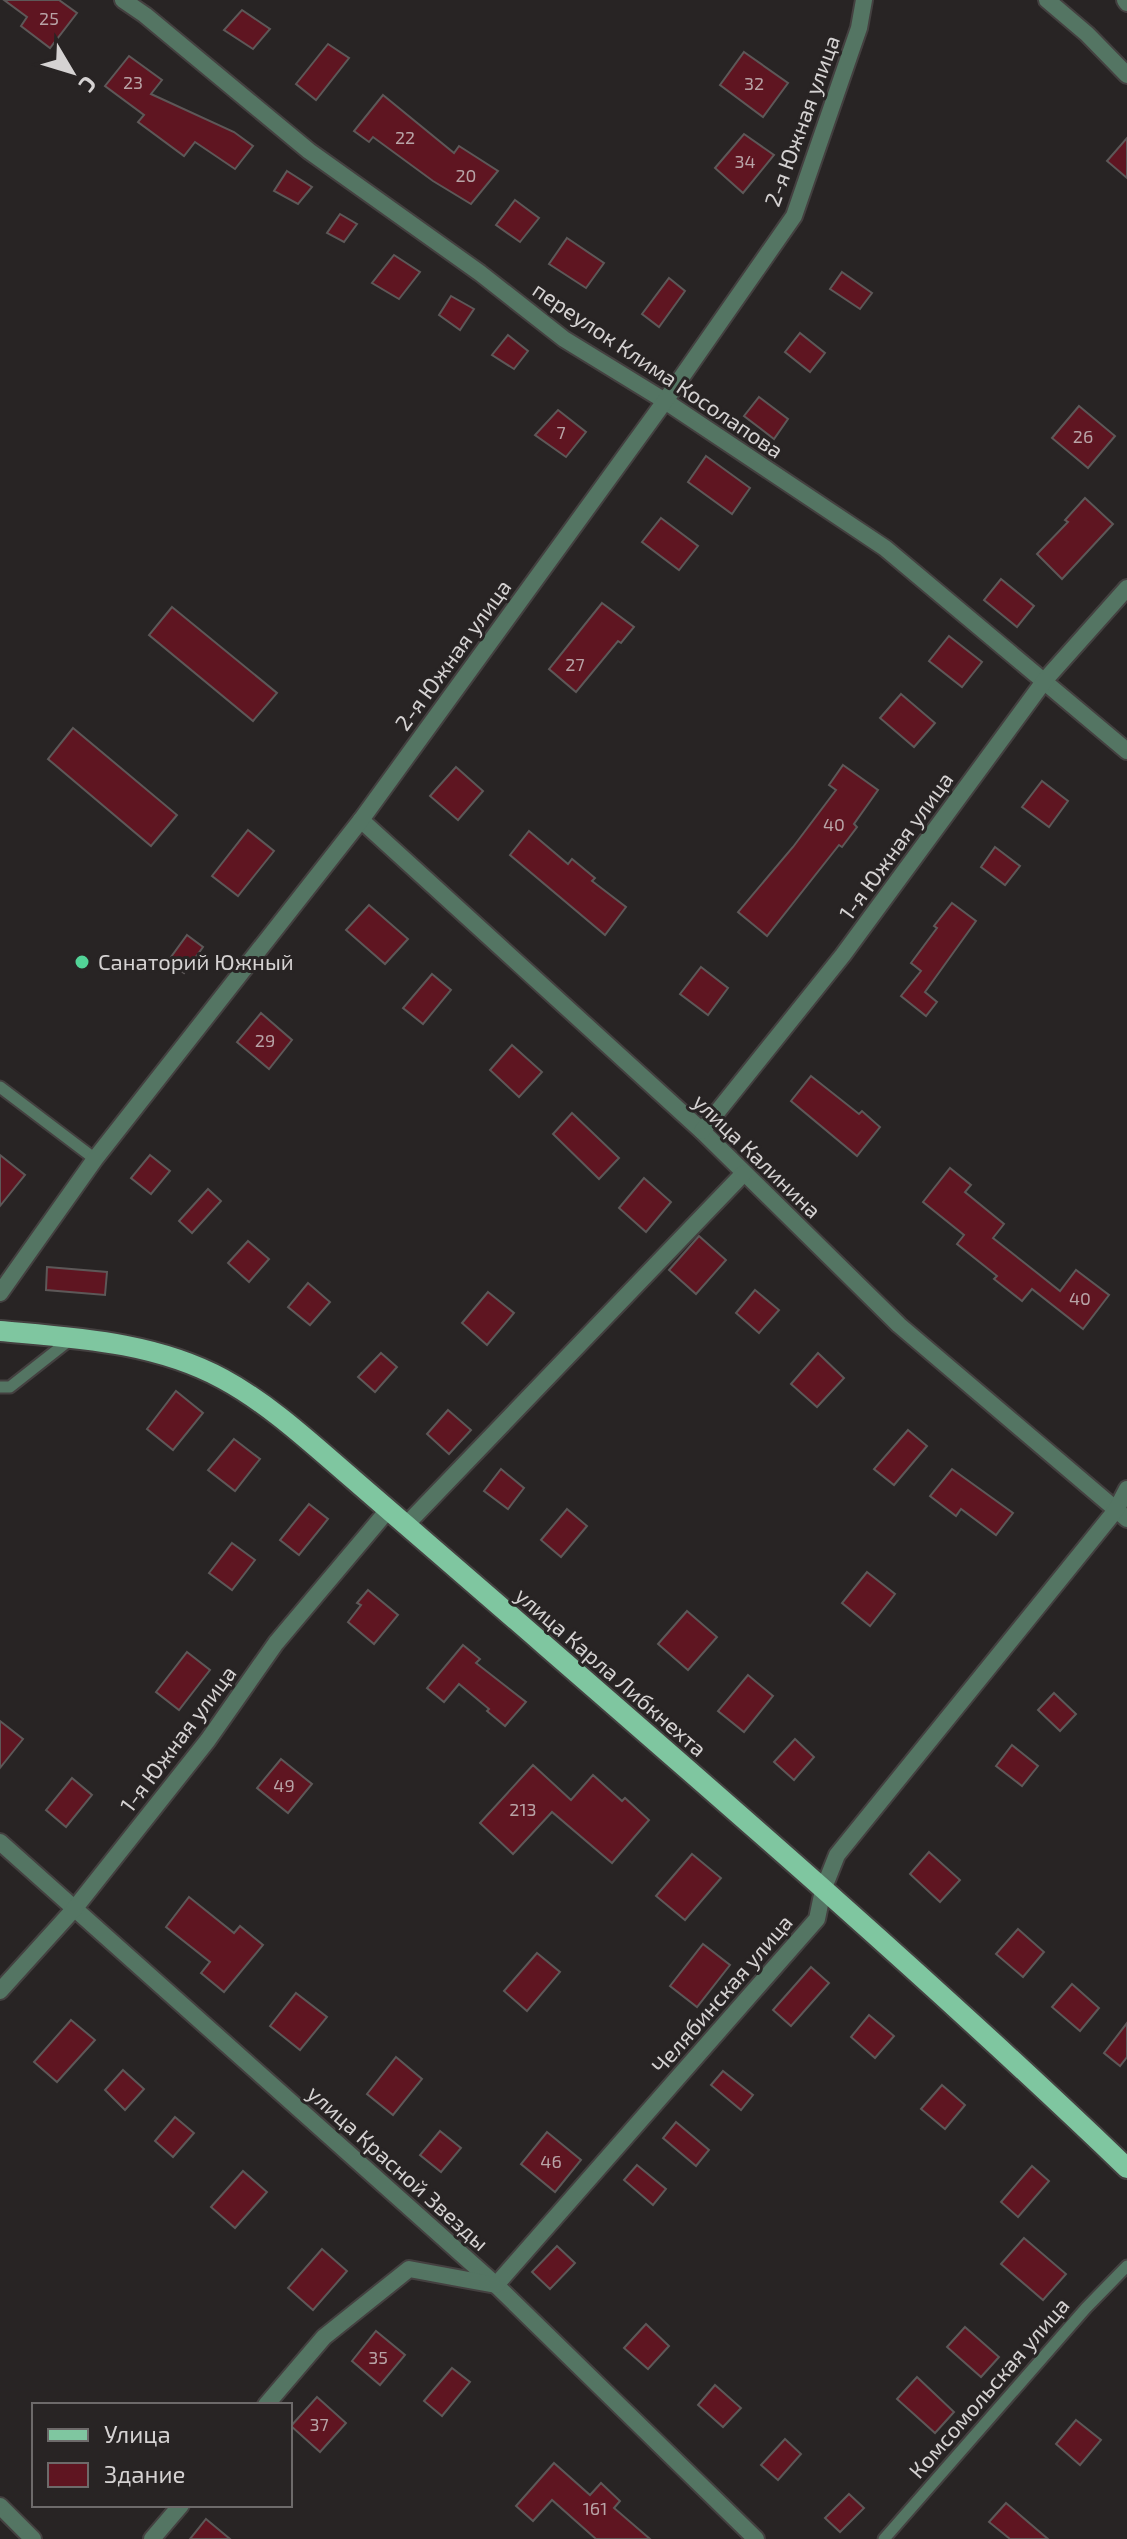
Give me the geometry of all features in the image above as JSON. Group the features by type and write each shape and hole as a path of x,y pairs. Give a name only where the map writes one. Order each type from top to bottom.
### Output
{"main road":[{"name":"улица Карла Либкнехта","path":"0,1331 143,1348 222,1379 262,1404 406,1525 823,1890 1127,2168"}],"street":[{"name":"переулок Клима Косолапова","path":"123,0 309,151 480,273 564,339 665,401 885,548 1127,751"},
{"name":"2-я Южная улица","path":"0,1293 95,1159 361,820 665,401 794,216 859,28 864,0"},
{"path":"1047,0 1087,34 1127,75"},
{"name":"1-я Южная улица","path":"702,1131 843,955 1045,680 1127,588"},
{"name":"улица Калинина","path":"361,820 702,1131 899,1325 1122,1515"},
{"path":"406,1525 744,1173"},
{"name":"Челябинская улица","path":"496,2285 817,1919 823,1890 837,1855 1122,1515 1127,1489"},
{"name":"1-я Южная улица","path":"0,1991 75,1908 208,1740 276,1643 388,1510"},
{"name":"улица Красной Звезды","path":"0,1842 496,2285 756,2539"},
{"path":"268,2403 324,2337 409,2269 496,2285"},
{"path":"0,2506 33,2539"},
{"path":"152,2539 179,2507"}],"lane":[{"path":"0,1087 95,1159"},
{"path":"0,1387 10,1387 73,1338"},
{"name":"Комсомольская улица","path":"884,2539 1086,2308 1127,2266"}],"building":[{"path":"4,0 59,0 77,13 50,48 21,26 27,17"},
{"path":"242,10 270,29 253,49 224,30"},
{"path":"328,44 349,58 316,100 296,84"},
{"path":"744,52 788,83 763,117 720,85"},
{"path":"129,56 162,80 151,94 234,132 253,146 235,169 195,142 184,156 138,122 144,115 105,86"},
{"path":"383,95 454,153 459,146 498,171 471,204 433,181 373,137 369,142 354,131"},
{"path":"744,134 774,155 743,193 715,168"},
{"path":"1127,138 1127,178 1107,161"},
{"path":"287,171 312,187 298,204 274,191"},
{"path":"515,200 539,218 520,242 496,225"},
{"path":"340,214 357,224 344,242 327,233"},
{"path":"567,238 604,263 586,288 549,264"},
{"path":"394,255 420,272 399,299 372,283"},
{"path":"842,272 872,293 860,309 830,289"},
{"path":"669,278 685,291 659,327 642,314"},
{"path":"451,296 474,309 460,330 439,315"},
{"path":"800,333 825,353 810,372 785,352"},
{"path":"508,335 528,351 514,369 492,355"},
{"path":"759,397 788,419 774,439 744,416"},
{"path":"1079,406 1115,436 1088,468 1052,438"},
{"path":"558,410 586,432 566,457 535,435"},
{"path":"706,456 750,488 732,514 688,482"},
{"path":"1085,498 1113,524 1062,579 1037,554 1068,522 1065,520"},
{"path":"661,518 698,546 679,570 642,542"},
{"path":"1001,579 1034,606 1017,627 984,600"},
{"path":"602,603 634,627 621,643 618,641 576,692 549,669"},
{"path":"172,607 277,693 253,721 149,635"},
{"path":"949,636 982,662 962,687 929,661"},
{"path":"901,694 935,723 914,747 880,718"},
{"path":"73,728 177,815 151,846 48,759"},
{"path":"843,765 878,790 842,847 839,845 767,936 738,912 836,790 829,785"},
{"path":"456,767 483,791 458,820 430,796"},
{"path":"1042,781 1068,801 1049,827 1022,807"},
{"path":"248,830 274,851 238,896 212,876"},
{"path":"529,831 568,864 572,859 595,878 592,881 626,907 605,935 510,855"},
{"path":"995,847 1020,866 1005,885 981,867"},
{"path":"952,903 976,921 925,992 937,1002 926,1016 901,996 921,971 911,963"},
{"path":"369,905 408,939 385,964 346,930"},
{"path":"187,935 203,947 184,973 168,961"},
{"path":"701,967 728,988 708,1015 680,994"},
{"path":"432,974 451,990 423,1024 403,1008"},
{"path":"261,1013 292,1040 269,1069 237,1042"},
{"path":"512,1045 542,1072 519,1097 490,1070"},
{"path":"811,1076 880,1127 857,1156 791,1101"},
{"path":"572,1113 619,1158 599,1179 553,1134"},
{"path":"0,1155 25,1175 0,1206"},
{"path":"150,1155 170,1171 151,1194 131,1178"},
{"path":"950,1168 971,1185 965,1192 1004,1224 993,1238 1060,1291 1076,1270 1109,1295 1083,1329 1032,1289 1022,1301 957,1244 964,1235 923,1202"},
{"path":"644,1178 671,1202 646,1232 619,1208"},
{"path":"208,1189 221,1201 192,1233 179,1221"},
{"path":"699,1236 726,1260 696,1294 669,1270"},
{"path":"248,1241 269,1259 249,1282 228,1263"},
{"path":"47,1267 107,1272 105,1295 46,1290"},
{"path":"308,1283 330,1302 310,1325 288,1307"},
{"path":"755,1290 779,1310 759,1333 736,1313"},
{"path":"488,1292 514,1313 487,1345 462,1323"},
{"path":"381,1353 397,1367 375,1392 358,1377"},
{"path":"818,1353 844,1378 817,1407 791,1384"},
{"path":"176,1391 203,1413 173,1450 147,1429"},
{"path":"448,1410 471,1430 449,1454 427,1434"},
{"path":"908,1430 927,1446 894,1485 874,1469"},
{"path":"234,1439 260,1459 235,1491 208,1470"},
{"path":"501,1469 524,1488 508,1509 484,1491"},
{"path":"952,1469 1013,1513 996,1535 961,1509 956,1516 930,1496"},
{"path":"309,1504 328,1519 299,1555 280,1540"},
{"path":"567,1509 587,1526 561,1557 541,1540"},
{"path":"232,1543 255,1560 232,1590 209,1573"},
{"path":"867,1572 895,1594 870,1626 842,1603"},
{"path":"368,1590 398,1615 374,1644 348,1622 361,1605 357,1603"},
{"path":"687,1611 717,1637 688,1670 658,1644"},
{"path":"463,1645 480,1659 476,1663 526,1702 505,1726 459,1684 444,1702 427,1688"},
{"path":"187,1652 210,1670 179,1710 156,1692"},
{"path":"748,1675 773,1696 744,1732 718,1711"},
{"path":"1054,1693 1076,1714 1060,1731 1038,1710"},
{"path":"0,1721 23,1739 0,1768"},
{"path":"795,1739 814,1757 794,1780 774,1762"},
{"path":"1012,1745 1038,1766 1022,1786 996,1766"},
{"path":"281,1759 312,1784 288,1813 257,1788"},
{"path":"533,1765 571,1800 593,1775 649,1820 612,1863 552,1812 513,1854 480,1823"},
{"path":"72,1778 92,1795 66,1827 46,1810"},
{"path":"929,1852 960,1880 940,1902 910,1874"},
{"path":"692,1854 721,1878 685,1920 656,1896"},
{"path":"189,1897 234,1933 240,1926 263,1945 224,1992 201,1973 210,1962 166,1927"},
{"path":"1018,1929 1044,1952 1023,1977 996,1954"},
{"path":"703,1944 730,1965 697,2007 670,1986"},
{"path":"537,1953 560,1972 527,2011 504,1991"},
{"path":"811,1967 829,1983 791,2026 773,2010"},
{"path":"1072,1984 1099,2008 1080,2031 1052,2007"},
{"path":"296,1993 327,2017 300,2050 270,2026"},
{"path":"869,2015 894,2036 875,2058 851,2037"},
{"path":"71,2020 95,2040 57,2082 34,2062"},
{"path":"1127,2023 1127,2057 1120,2066 1104,2053"},
{"path":"396,2057 422,2079 393,2115 367,2094"},
{"path":"123,2070 144,2089 125,2110 105,2090"},
{"path":"723,2071 753,2095 741,2110 711,2085"},
{"path":"942,2085 965,2105 945,2129 921,2109"},
{"path":"175,2117 194,2133 173,2157 155,2141"},
{"path":"676,2122 709,2150 696,2166 663,2138"},
{"path":"440,2131 461,2148 441,2172 420,2155"},
{"path":"547,2132 581,2160 555,2192 521,2164"},
{"path":"637,2165 666,2189 653,2205 624,2180"},
{"path":"1032,2166 1049,2181 1018,2217 1001,2202"},
{"path":"243,2171 267,2192 235,2228 211,2207"},
{"path":"1024,2238 1066,2274 1043,2300 1001,2264"},
{"path":"557,2246 575,2263 550,2289 532,2272"},
{"path":"322,2249 347,2271 313,2310 288,2288"},
{"path":"646,2324 669,2346 648,2369 624,2348"},
{"path":"965,2327 999,2357 981,2377 947,2347"},
{"path":"376,2331 405,2355 380,2385 352,2361"},
{"path":"452,2368 470,2382 442,2416 424,2401"},
{"path":"917,2377 954,2412 935,2433 897,2399"},
{"path":"715,2385 741,2408 723,2427 698,2405"},
{"path":"317,2397 346,2423 320,2452 292,2425"},
{"path":"1076,2420 1101,2440 1080,2465 1056,2444"},
{"path":"785,2439 801,2454 778,2480 761,2465"},
{"path":"554,2463 590,2495 601,2483 620,2501 614,2508 650,2539 596,2539 552,2500 533,2521 516,2506"},
{"path":"849,2494 864,2508 840,2532 825,2518"},
{"path":"1006,2503 1048,2539 1010,2539 989,2522"},
{"path":"206,2519 230,2539 190,2539"}],"place":[{"name":"Санаторий Южный","path":"82,962"}]}
